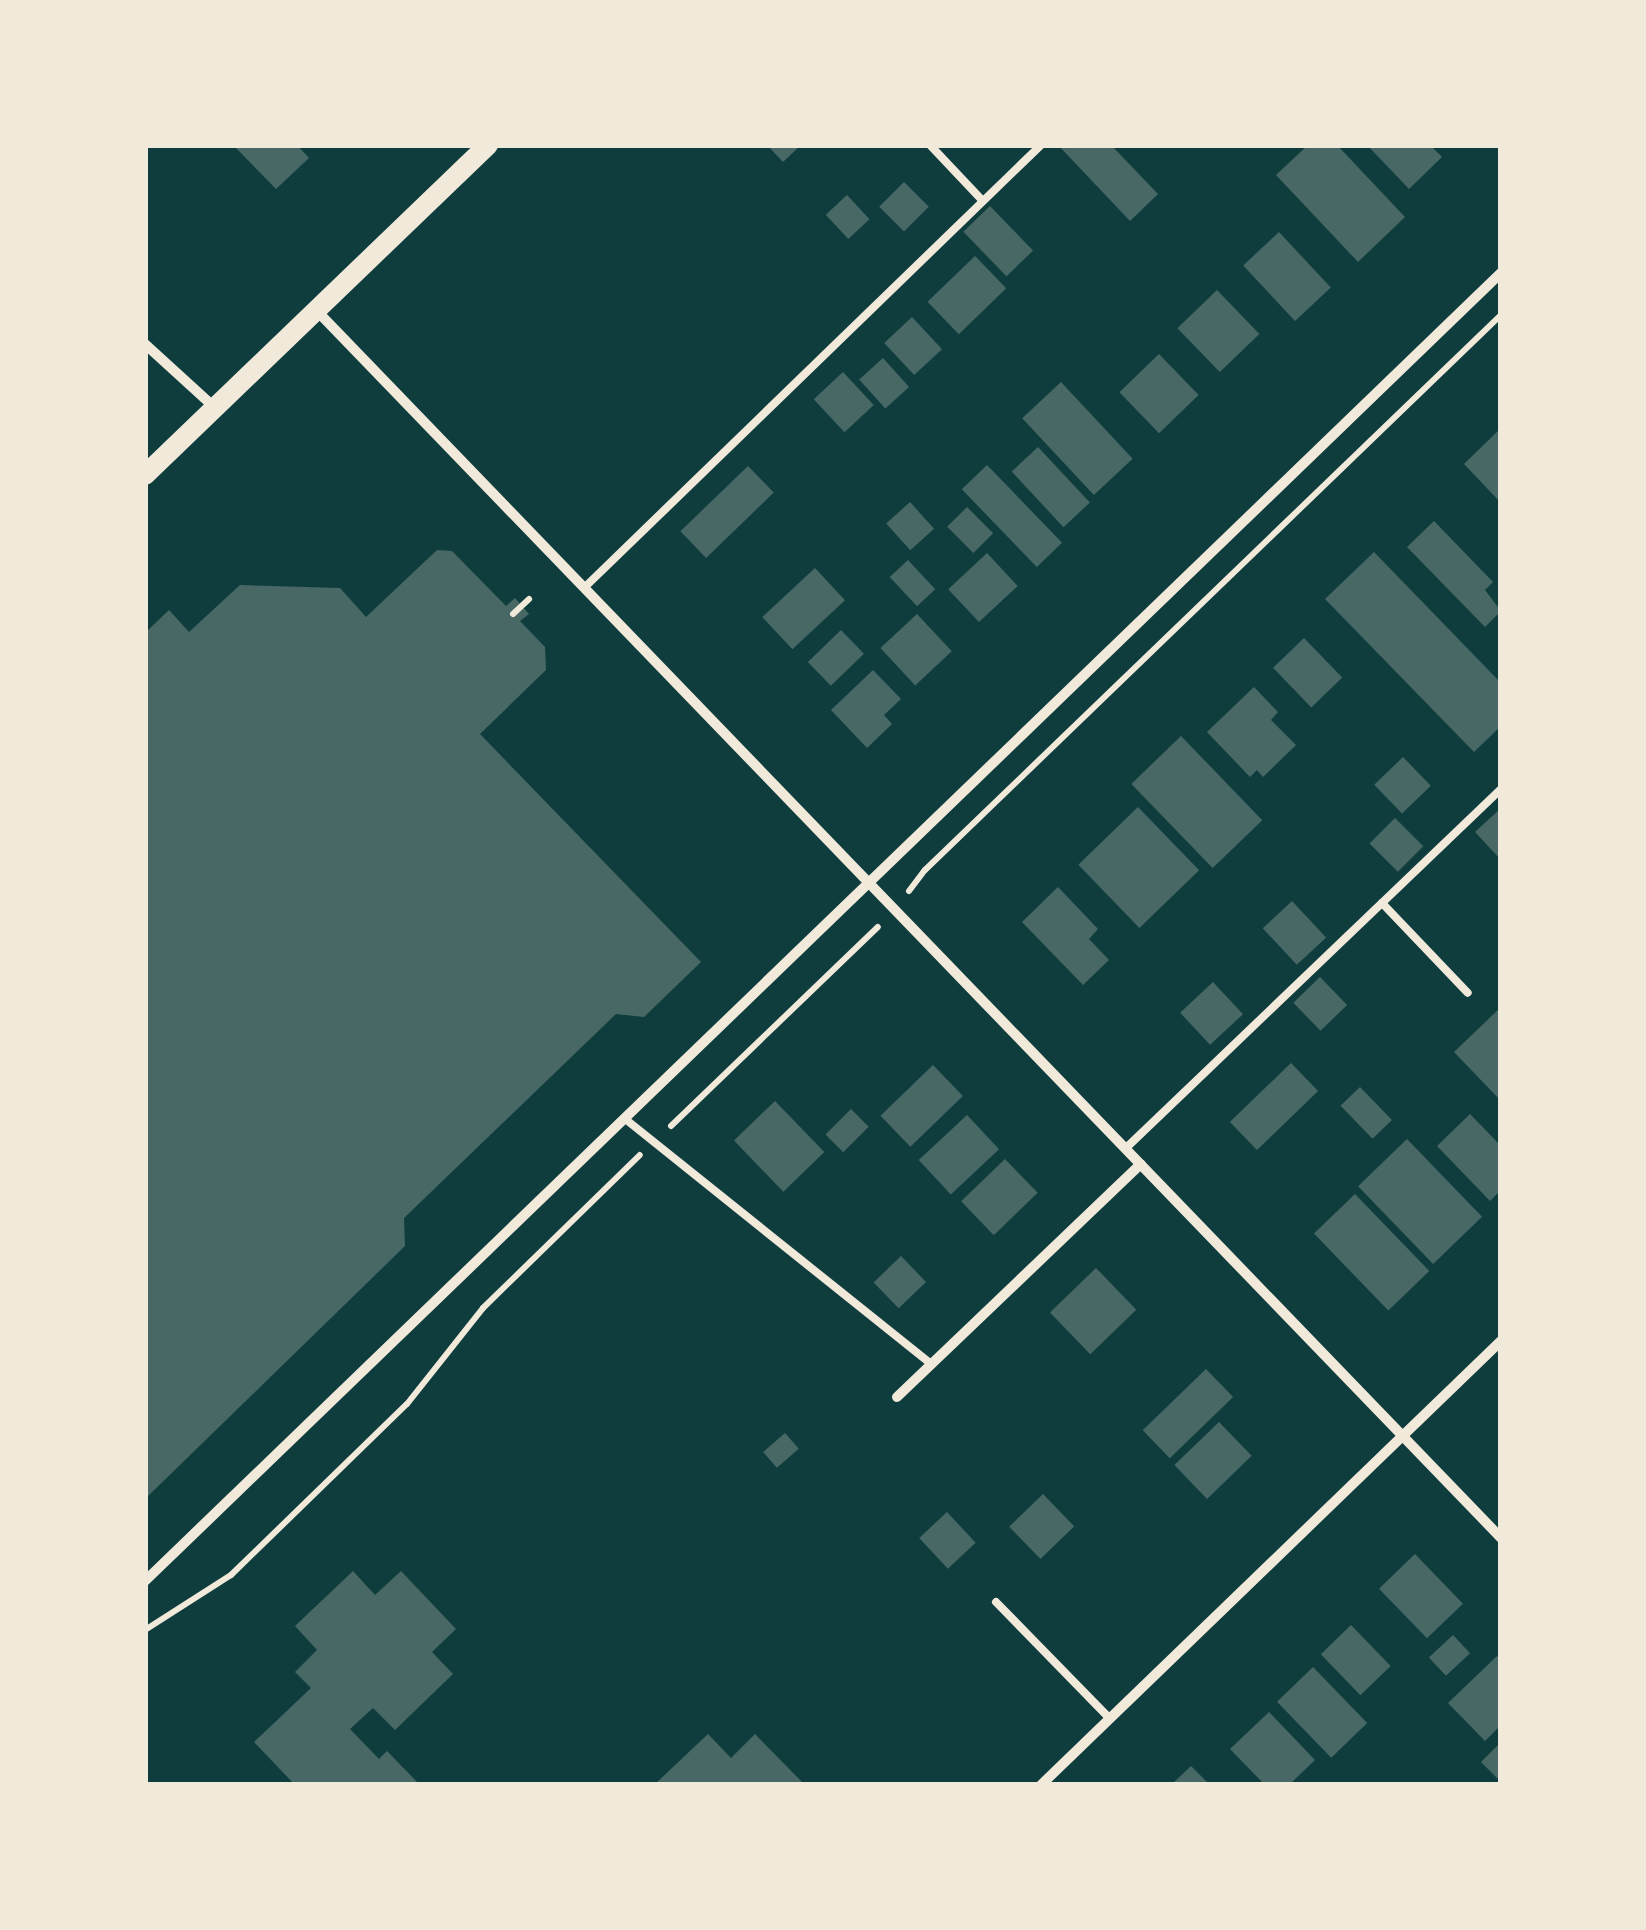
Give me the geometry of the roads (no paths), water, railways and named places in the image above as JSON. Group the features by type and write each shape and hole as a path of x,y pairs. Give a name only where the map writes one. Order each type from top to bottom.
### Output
{"main road":[{"path":"145,475 488,145"}],"street":[{"path":"145,1581 867,880 1501,273"},
{"path":"318,312 1501,1538"},
{"path":"145,344 214,408"},
{"path":"897,1397 1141,1164"},
{"path":"1041,1785 1501,1341"}],"lane":[{"path":"930,145 983,202"},
{"path":"585,588 1041,145"},
{"path":"1126,1148 1501,789"},
{"path":"1382,903 1468,992"},
{"path":"624,1118 931,1364"},
{"path":"996,1602 1110,1719"}]}
